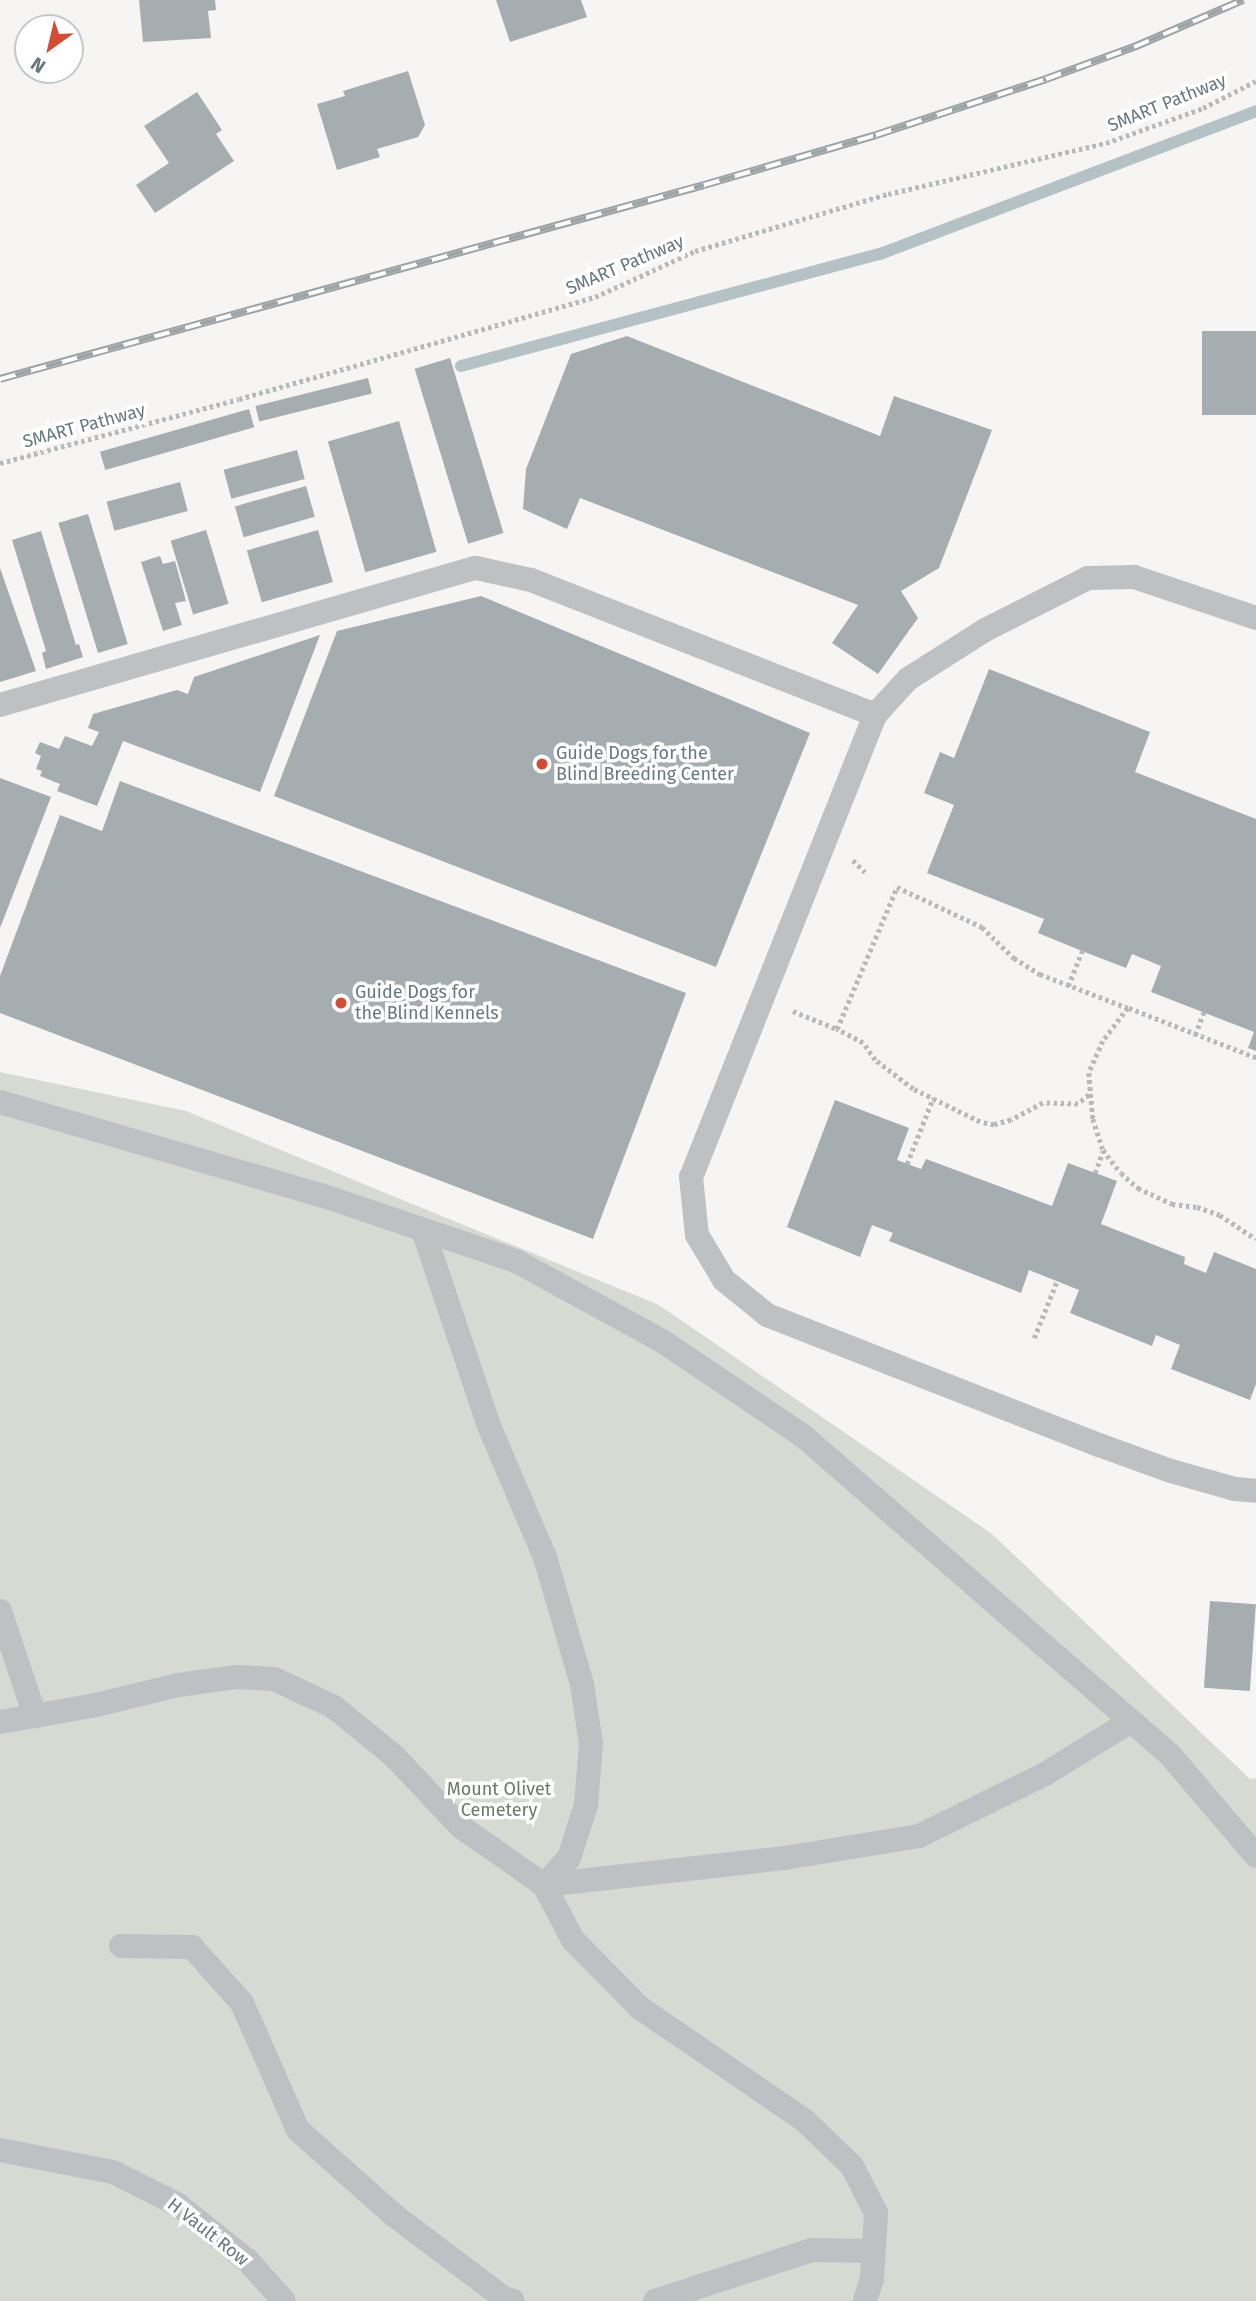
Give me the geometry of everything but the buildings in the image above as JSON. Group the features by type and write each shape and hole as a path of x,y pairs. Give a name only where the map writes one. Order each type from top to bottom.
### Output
{"lane":[{"path":"0,705 476,568 531,580 875,715"},
{"path":"1256,618 1134,576 1088,578 1030,606 948,652 908,680 875,715 691,1177 697,1235 724,1280 767,1315 1111,1450 1235,1489 1256,1491"},
{"path":"0,1102 321,1195 516,1261 662,1341 802,1436 1132,1721 1171,1756 1256,1856"},
{"path":"423,1230 489,1426 545,1557 582,1684 591,1744 586,1805 569,1858 544,1885"},
{"path":"0,1611 35,1716"},
{"path":"0,1722 178,1685 237,1677 274,1679 334,1707 396,1758 461,1827 544,1885 573,1940 640,2008 804,2120 852,2166 876,2213 872,2279 866,2301"},
{"path":"544,1885 785,1858 919,1836 1045,1774 1132,1721"},
{"path":"121,1947 192,1947 242,2003 298,2130 395,2216 504,2298 513,2301"},
{"name":"H Vault Row","path":"0,2150 113,2172 177,2204 247,2260 284,2301"},
{"path":"655,2301 812,2250 873,2251"}],"path":[{"name":"SMART Pathway","path":"0,463 239,399 595,297 695,251 875,198 1106,143 1203,108 1256,82"},
{"path":"850,856 867,874"},
{"path":"837,1029 897,887 962,915 982,927 1014,958 1068,986 1256,1058"},
{"path":"1068,986 1082,951"},
{"path":"1128,1008 1103,1041 1089,1073 1089,1095 1103,1150 1121,1173 1138,1188 1172,1204 1197,1207 1220,1215 1256,1239"},
{"path":"793,1011 863,1043 875,1060 893,1076 980,1122 994,1125 1043,1103 1078,1104 1089,1095"},
{"path":"1195,1035 1204,1012"},
{"path":"907,1164 933,1098"},
{"path":"1094,1172 1103,1150"},
{"path":"1034,1338 1057,1281"}],"green space":[{"name":"Mount Olivet Cemetery","path":"0,1072 186,1111 659,1305 992,1534 1250,1779 1256,1778 1256,2301 0,2301"}],"waterway":[{"path":"461,366 880,254 1256,111"}],"railway":[{"path":"0,379 876,135 1134,47 1243,0"}],"place":[{"name":"Guide Dogs for the Blind Breeding Center","path":"542,764"},
{"name":"Guide Dogs for the Blind Kennels","path":"341,1003"}]}
